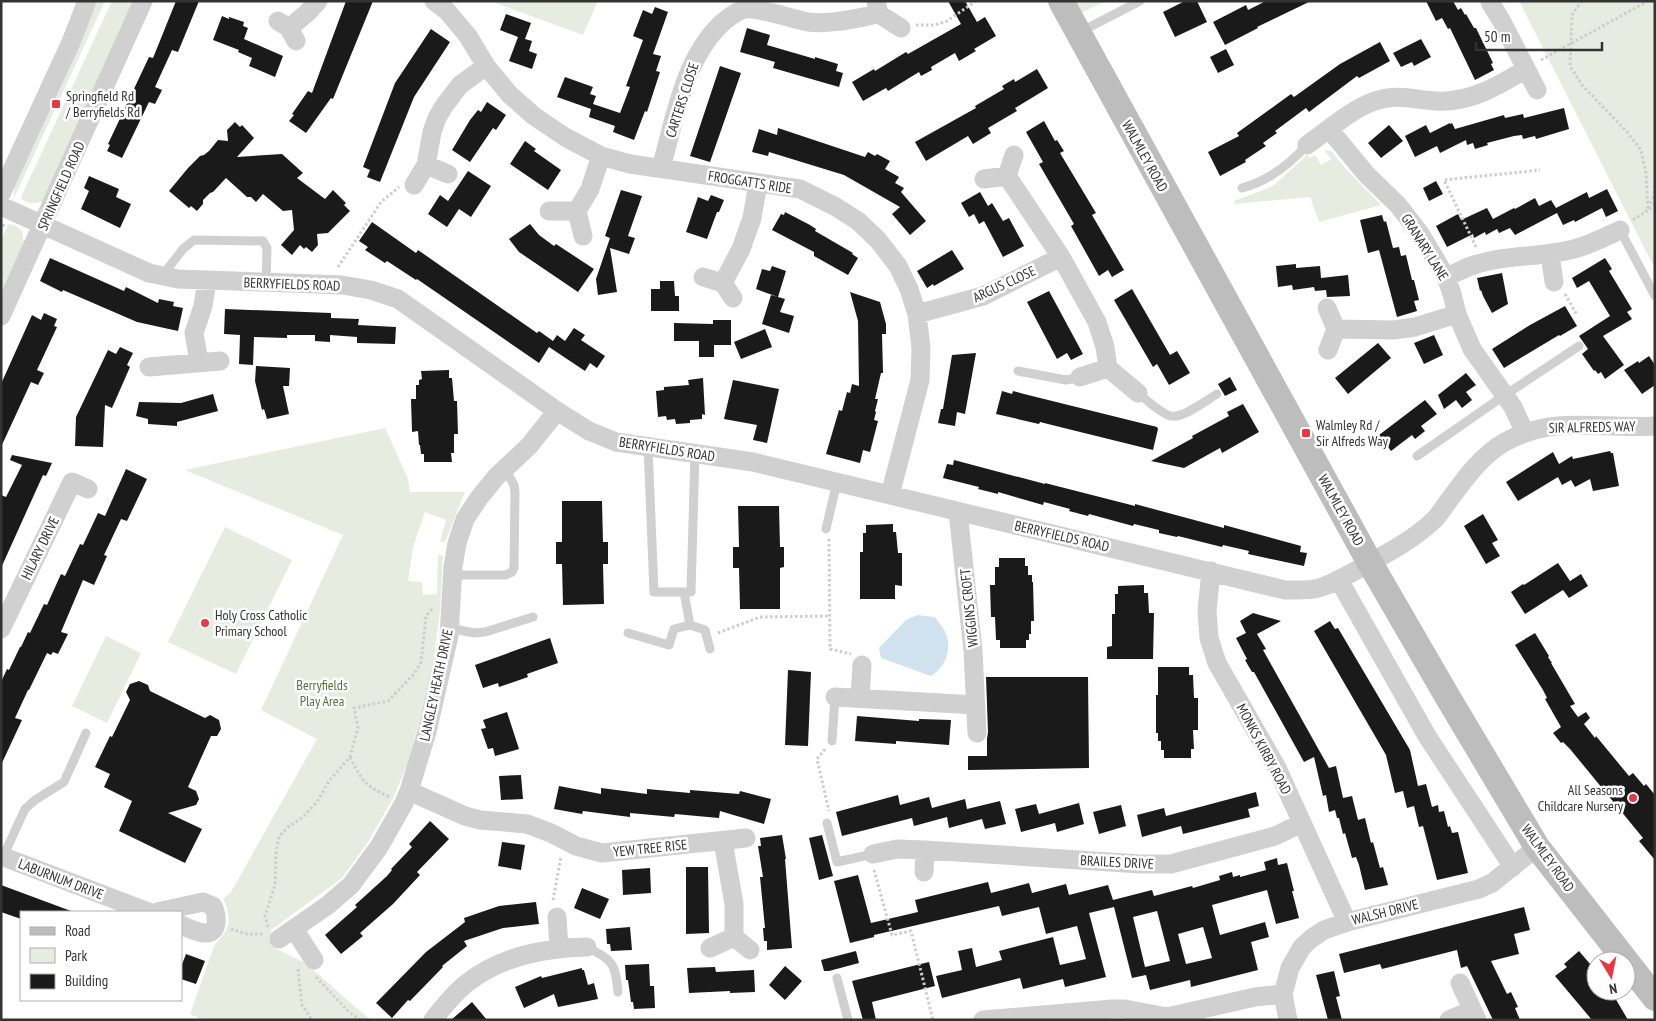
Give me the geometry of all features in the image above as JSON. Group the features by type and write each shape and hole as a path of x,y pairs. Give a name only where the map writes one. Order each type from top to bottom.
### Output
{"main road":[{"name":"WALMLEY ROAD","path":"1061,1 1370,563 1447,696 1537,847 1655,998"}],"street":[{"path":"1,194 67,50 87,1"},
{"name":"SPRINGFIELD ROAD","path":"1,316 143,1"},
{"path":"288,30 318,1"},
{"name":"FROGGATTS RIDE","path":"434,1 448,11 468,36 486,66 510,95 534,116 565,137 601,156 630,164 800,190 836,207 858,221 878,240 898,266 909,288 918,314 921,348 920,380 890,494"},
{"path":"1490,2 1537,90"},
{"name":"CARTERS CLOSE","path":"661,168 684,88 700,51 716,29 744,5 808,22 826,23 877,7 901,28"},
{"path":"414,185 426,165 432,132 444,106 460,85 486,66"},
{"path":"1307,145 1358,109 1374,101 1390,97 1436,101 1458,100 1476,96 1500,85 1526,69"},
{"name":"GRANARY LANE","path":"1329,129 1366,174 1398,205 1421,235 1446,277 1457,314 1472,349 1505,394 1525,433"},
{"path":"1007,176 1014,154"},
{"path":"583,236 577,210 590,189 601,156"},
{"path":"426,165 448,174"},
{"path":"984,179 1007,176"},
{"path":"1007,176 1061,256 1097,322 1105,347 1108,368 1138,393"},
{"path":"703,277 728,290 740,249 752,218 758,183"},
{"name":"BERRYFIELDS ROAD","path":"1,206 149,273 161,276 207,281 342,285 372,290 398,299 589,432 616,442 753,462 1285,590 1319,588 1370,563"},
{"path":"549,211 577,210"},
{"path":"1446,277 1484,263 1574,249 1593,243 1620,230"},
{"path":"1550,254 1554,282"},
{"name":"ARGUS CLOSE","path":"918,314 983,296 1061,256"},
{"path":"199,362 194,333 203,306 207,281"},
{"path":"1327,308 1336,329 1328,350"},
{"path":"1336,329 1394,330 1415,327 1457,314"},
{"path":"149,368 220,361"},
{"path":"1080,377 1108,368"},
{"name":"LANGLEY HEATH DRIVE","path":"306,964 286,934 328,905 351,885 379,847 407,797 427,732 449,628 456,543 465,519 479,498 529,446 557,411"},
{"name":"SIR ALFREDS WAY","path":"1370,563 1403,543 1434,519 1485,456 1506,442 1543,427 1566,425 1655,426"},
{"name":"HILARY DRIVE","path":"1,629 72,482 88,489"},
{"name":"WIGGINS CROFT","path":"958,512 968,592 977,733"},
{"name":"MONKS KIRBY ROAD","path":"1211,571 1207,611 1210,638 1217,663 1276,768 1347,922"},
{"path":"1338,580 1428,736 1513,867"},
{"path":"860,697 862,665"},
{"path":"835,697 976,704"},
{"name":"YEW TREE RISE","path":"407,797 480,820 527,824 576,846 602,853 746,838"},
{"name":"BRAILES DRIVE","path":"871,854 897,849 1140,864 1171,864 1274,836 1302,823"},
{"path":"723,841 734,904 734,937"},
{"name":"WALSH DRIVE","path":"1288,1020 1283,994 1290,968 1302,948 1312,938 1324,930 1347,922 1479,889 1492,883 1537,847"},
{"path":"924,872 925,850"},
{"name":"LABURNUM DRIVE","path":"2,857 145,911"},
{"path":"162,911 203,902 213,906 217,914 214,929 208,933 202,933 182,925"},
{"path":"557,917 560,948"},
{"path":"710,948 734,937"},
{"path":"734,937 750,950"},
{"path":"433,1020 466,984 497,964 527,954 560,948 587,947"},
{"path":"1449,1020 1474,1015 1460,983"},
{"path":"983,1020 1112,1008 1167,1017 1255,997 1283,994"}],"lane":[{"path":"1077,33 1140,1"},
{"path":"1242,188 1258,183 1283,168 1307,145"},
{"path":"1620,230 1655,296"},
{"path":"161,276 183,249 194,240 263,242 267,248 266,283"},
{"path":"1417,456 1505,394 1579,346"},
{"path":"1018,371 1066,380 1080,377"},
{"path":"1138,393 1166,414 1172,416 1181,415 1217,394"},
{"path":"648,446 654,592 690,592 695,453"},
{"path":"453,575 506,575 512,572 514,568 515,492 514,485 505,469"},
{"path":"826,529 837,482"},
{"path":"684,592 690,625"},
{"path":"449,628 474,633 485,632 533,617"},
{"path":"628,633 669,645 674,629 690,625 705,630 710,650"},
{"path":"832,741 835,697"},
{"path":"2,857 25,810 35,800 64,782 86,733"},
{"path":"827,823 837,862 871,854"},
{"path":"587,947 605,957 612,964 616,972 618,992"},
{"path":"837,978 848,1020"}],"path":[{"path":"901,28 910,25 935,25 947,21 976,1"},
{"path":"1582,1 1572,16 1570,66 1582,84 1627,132 1641,150 1646,173 1648,210"},
{"path":"1526,69 1648,1"},
{"path":"1484,263 1444,180 1540,170"},
{"path":"326,285 381,202 400,186 414,185"},
{"path":"1648,210 1655,192"},
{"path":"1620,230 1655,205"},
{"path":"1554,282 1558,281 1577,315"},
{"path":"826,529 829,533 830,649 852,654 851,661 863,661 862,665"},
{"path":"216,924 248,934 270,934 266,916 275,885 276,852 279,837 288,827 303,817 317,802 329,781 350,757 358,728 354,708 388,702 398,692 415,673 420,662 426,616 434,607 452,599"},
{"path":"707,638 760,617 830,616"},
{"path":"827,823 830,816 817,759 832,741"},
{"path":"350,757 362,780 370,788 407,797"},
{"path":"557,917 552,907 562,853 567,842"},
{"path":"871,854 892,935 911,931 933,1020"},
{"path":"306,964 302,1005 312,1020"},
{"path":"306,964 312,973 360,1020"}],"green space":[{"path":"96,1 105,1 14,198 14,189 71,65"},
{"path":"112,1 136,1 46,200 36,203 27,202 21,199 22,195"},
{"path":"490,1 598,1 583,35"},
{"path":"1071,1 1105,1 1077,15"},
{"path":"1519,1 1655,1 1655,269"},
{"path":"1324,150 1331,151 1381,205 1319,222 1310,197 1235,204 1234,201 1274,185 1307,155 1310,158 1315,155 1321,165 1331,159"},
{"path":"8,224 20,229 23,240 29,242 1,301 1,240"},
{"name":"Berryfields Play Area","path":"385,428 408,479 410,492 465,492 445,542 440,542 446,520 425,512 413,547 408,581 422,582 423,595 437,594 438,555 443,555 440,611 432,673 408,763 393,798 368,842 342,878 271,930 275,948 307,964 371,1020 203,1020 190,1014 214,946 226,931 229,921 227,907 223,899 231,892 317,739 261,710 343,535 185,470"},
{"path":"225,527 292,560 236,674 168,642"},
{"path":"106,636 141,653 107,723 72,706"}],"water":[{"path":"917,615 935,617 948,640 946,658 940,668 931,676 881,658 879,648 906,620"}],"building":[{"path":"176,1 199,1 178,52 172,50 155,87 162,90 155,104 149,102 122,158 107,151 110,145 108,144 149,57 153,58"},
{"path":"346,1 373,1 333,99 331,98 306,133 289,121 308,91 312,93"},
{"path":"948,1 965,1 977,22 985,17 996,36 974,49 976,51 959,61 955,53 931,67 932,70 921,76 919,72 888,91 886,88 863,101 852,82 874,69 875,71 906,52 908,54 961,24"},
{"path":"1185,1 1197,1 1207,22 1175,37 1163,12"},
{"path":"1266,1 1311,1 1225,45 1213,22 1246,5 1248,10"},
{"path":"1426,1 1453,1 1458,10 1461,8 1474,28 1476,28 1493,63 1491,64 1494,70 1475,80 1450,28 1448,29 1442,18 1436,21"},
{"path":"655,7 668,12 653,54 661,56 656,71 660,72 647,112 645,111 634,140 613,132 615,126 589,117 591,109 557,97 565,77 593,87 590,94 596,96 593,104 620,113 630,87 626,86 643,40 633,36 643,10 652,14"},
{"path":"506,14 531,23 525,39 532,41 529,51 537,54 532,69 509,61 518,37 500,30"},
{"path":"222,16 244,22 243,26 248,28 244,39 283,56 275,77 249,66 252,58 238,52 239,50 213,40"},
{"path":"747,28 770,35 767,45 838,64 836,71 843,73 839,87 773,68 775,62 740,52"},
{"path":"431,29 450,42 414,97 380,182 367,177 370,170 363,167 395,83"},
{"path":"1421,39 1431,57 1414,66 1412,62 1401,67 1393,53"},
{"path":"1380,42 1390,61 1359,78 1357,76 1309,112 1306,108 1275,131 1277,133 1263,143 1266,146 1245,160 1246,162 1220,176 1208,152 1239,136 1237,133 1291,94 1294,97 1340,64"},
{"path":"1226,49 1234,65 1218,73 1210,57"},
{"path":"720,66 741,73 710,162 690,156"},
{"path":"1037,69 1048,88 1015,108 1017,111 988,128 991,133 973,144 968,136 926,161 915,142 976,108 975,106 1004,89 1002,86 1014,79 1015,82"},
{"path":"487,102 506,115 496,130 493,128 470,162 452,150 470,120 478,110 481,112"},
{"path":"1564,108 1569,129 1536,139 1535,136 1523,139 1522,135 1514,136 1487,143 1488,145 1475,149 1473,143 1467,145 1466,140 1440,153 1437,146 1415,157 1405,136 1426,125 1430,133 1450,123 1452,123 1455,129 1504,115 1505,118 1523,114 1524,118"},
{"path":"1044,121 1055,141 1057,140 1064,151 1060,153 1096,213 1092,215 1124,270 1112,277 1108,270 1099,276 1071,226 1074,224 1039,164 1043,162 1026,132"},
{"path":"235,122 240,127 242,125 254,138 237,157 282,154 303,173 297,178 325,199 333,190 346,203 344,205 350,211 328,233 317,234 318,245 312,252 300,245 292,255 281,245 294,230 292,210 283,211 263,194 256,202 251,197 247,197 226,178 203,200 203,204 197,211 191,206 189,208 169,191 188,168 200,156 209,151 218,140 228,141 227,130"},
{"path":"1389,125 1403,141 1381,158 1368,143"},
{"path":"778,128 865,157 868,152 875,156 877,154 890,161 885,169 899,177 895,183 904,188 901,192 926,221 910,235 892,214 900,207 844,175 769,152 768,156 752,152 759,129 777,135"},
{"path":"525,141 536,149 534,151 561,170 548,190 510,164"},
{"path":"468,171 491,186 471,217 459,209 447,227 428,214 440,195 448,201"},
{"path":"89,176 119,189 116,197 131,204 120,228 81,209 89,191 84,188"},
{"path":"1436,181 1443,194 1429,201 1423,188"},
{"path":"1607,189 1618,211 1606,217 1602,208 1575,222 1574,220 1563,225 1557,213 1515,235 1510,228 1499,233 1497,229 1486,235 1485,232 1474,238 1473,234 1447,247 1436,226 1458,214 1461,220 1487,208 1493,219 1535,198 1539,206 1551,200 1556,208 1587,192 1589,198"},
{"path":"621,190 642,196 628,236 635,238 629,254 610,248 617,292 598,295 596,279 610,238 605,236"},
{"path":"980,192 988,206 992,203 1003,221 1009,218 1024,246 1003,257 984,221 979,224 974,214 969,217 961,203"},
{"path":"711,195 724,200 719,212 717,212 707,239 686,232 698,197 708,201"},
{"path":"785,212 810,225 816,229 815,231 853,253 858,258 848,275 814,256 814,252 772,230 781,214 784,215"},
{"path":"1382,215 1384,222 1386,221 1393,248 1399,247 1401,256 1406,255 1419,300 1414,301 1417,311 1397,317 1379,250 1368,253 1360,220"},
{"path":"372,222 416,253 418,250 537,333 539,331 553,341 557,335 565,341 574,328 585,335 581,340 605,356 597,368 590,363 585,371 549,347 539,363 417,279 387,261 385,263 365,250 368,247 359,241"},
{"path":"530,224 539,235 554,246 556,244 594,269 578,292 519,252 509,239"},
{"path":"952,250 964,269 927,288 917,271"},
{"path":"50,258 124,291 126,287 158,303 159,299 174,302 173,306 183,308 178,331 137,322 63,290 62,292 40,281"},
{"path":"1605,258 1612,269 1609,271 1632,309 1627,312 1632,319 1603,336 1624,365 1605,379 1601,372 1598,374 1594,371 1582,354 1588,349 1579,336 1610,316 1589,281 1577,288 1572,278"},
{"path":"1296,264 1296,268 1320,266 1321,278 1348,275 1350,296 1327,297 1326,290 1315,291 1314,287 1293,290 1292,285 1278,287 1276,266"},
{"path":"772,266 786,271 778,297 756,289 762,269 770,271"},
{"path":"1502,273 1508,304 1492,313 1480,291 1477,278"},
{"path":"660,281 674,281 675,296 679,296 679,311 651,311 651,289 660,289"},
{"path":"1132,289 1170,355 1177,351 1190,373 1169,385 1157,364 1153,367 1114,300"},
{"path":"1049,291 1083,354 1071,360 1067,353 1057,359 1027,302"},
{"path":"850,292 880,302 886,324 886,334 882,334 883,373 881,373 875,399 878,399 874,420 878,421 870,452 863,450 860,463 826,454 839,410 842,411 847,392 850,393 852,384 859,386 858,321"},
{"path":"771,295 785,299 780,312 794,316 789,333 762,324"},
{"path":"1565,306 1577,326 1504,368 1492,349"},
{"path":"225,309 331,313 331,318 359,319 358,325 396,327 395,344 357,343 357,337 330,335 330,342 315,341 315,335 287,335 287,338 254,337 253,365 239,364 240,335 224,334"},
{"path":"44,313 57,319 54,326 57,327 37,370 44,373 38,385 31,382 1,447 1,384 32,315 41,320"},
{"path":"713,320 731,320 731,345 714,345 714,357 699,357 699,341 674,341 674,323 713,324"},
{"path":"765,329 772,347 741,359 734,342"},
{"path":"1434,335 1443,355 1424,364 1414,343"},
{"path":"1378,343 1391,358 1348,394 1335,378"},
{"path":"120,347 133,353 127,365 130,367 112,408 105,405 103,447 75,446 76,417 108,350 116,354"},
{"path":"976,353 965,414 957,412 955,426 938,423 941,409 943,409 952,355"},
{"path":"1649,356 1655,365 1655,385 1642,394 1624,370"},
{"path":"256,366 290,368 289,386 283,386 289,414 267,419 264,409 262,410 255,381"},
{"path":"449,370 449,378 452,378 454,401 457,401 458,434 454,434 454,453 451,453 452,462 424,462 424,454 421,454 419,445 418,431 412,432 411,399 416,399 416,385 419,385 419,380 422,379 421,371"},
{"path":"1466,373 1476,385 1466,392 1472,400 1462,408 1456,400 1444,409 1438,395"},
{"path":"1230,377 1237,390 1225,396 1218,384"},
{"path":"703,378 705,415 702,414 702,419 690,420 690,423 676,424 675,419 667,420 666,416 658,417 656,391 664,390 664,387 689,385 688,380"},
{"path":"733,380 779,389 767,443 753,440 757,425 724,419"},
{"path":"1002,391 1012,394 1013,391 1157,427 1153,450 1040,422 1039,424 996,414"},
{"path":"213,394 218,411 177,422 177,426 148,424 148,419 136,416 139,402 181,403"},
{"path":"1425,400 1437,414 1421,426 1425,431 1415,439 1412,435 1391,451 1379,435"},
{"path":"1243,404 1259,432 1222,453 1220,448 1184,468 1151,461 1229,416 1227,412"},
{"path":"1610,451 1613,453 1619,486 1593,491 1590,479 1575,487 1571,480 1562,485 1558,477 1518,501 1506,482 1553,452 1559,464 1572,456 1573,459"},
{"path":"12,455 52,463 46,476 43,475 1,568 1,495 6,497 22,465 10,460"},
{"path":"954,460 1135,506 1135,504 1224,528 1224,525 1301,546 1300,552 1307,553 1304,566 1248,554 1249,551 1223,545 1222,547 1159,533 1159,530 1134,524 1133,526 1089,514 1088,516 1044,502 1043,505 943,478 947,464 953,465"},
{"path":"126,469 147,479 127,521 121,519 104,555 107,556 94,585 83,580 61,632 68,634 58,654 53,652 51,655 47,653 28,690 15,718 22,720 1,765 1,682 28,632 30,633 44,604 47,605 61,574 65,576 80,544 83,545 98,513 105,516"},
{"path":"562,501 602,501 603,542 608,542 608,564 603,564 604,604 563,605 562,564 556,564 556,542 562,542"},
{"path":"738,506 779,506 780,547 784,547 784,567 780,568 780,609 740,609 739,568 733,568 733,547 739,547"},
{"path":"1483,514 1498,540 1492,543 1500,556 1486,564 1464,526"},
{"path":"893,524 893,532 896,532 898,553 902,553 902,586 895,585 895,599 860,599 860,552 863,552 863,533 866,533 866,525"},
{"path":"999,558 1025,558 1025,566 1028,566 1028,575 1032,575 1034,621 1031,621 1031,634 1029,634 1029,640 1026,640 1026,648 1000,648 1000,640 996,640 995,617 991,617 990,585 995,585 995,567 999,567"},
{"path":"1558,563 1570,581 1581,574 1588,586 1569,598 1563,590 1525,614 1511,592"},
{"path":"1144,585 1144,593 1148,593 1149,613 1154,613 1153,659 1107,659 1107,647 1112,646 1112,614 1115,614 1115,594 1118,594 1118,586"},
{"path":"1253,613 1281,621 1257,634 1266,649 1263,650 1329,768 1336,766 1343,798 1352,796 1358,820 1365,818 1371,843 1373,842 1380,868 1383,867 1388,885 1365,890 1359,865 1356,857 1352,858 1339,818 1337,818 1335,810 1329,812 1326,795 1323,796 1314,757 1304,762 1254,672 1252,672 1245,660 1247,659 1236,638 1246,633 1240,621"},
{"path":"1330,621 1335,629 1338,628 1410,750 1418,786 1426,784 1432,807 1438,805 1439,812 1444,811 1448,827 1450,826 1452,833 1458,832 1468,873 1437,880 1423,826 1419,827 1414,806 1407,808 1403,791 1395,793 1386,755 1314,631"},
{"path":"1535,633 1575,704 1570,706 1578,717 1586,712 1590,718 1584,724 1595,738 1596,736 1629,776 1633,773 1655,795 1655,860 1639,841 1643,838 1570,749 1563,742 1561,743 1553,733 1561,727 1545,699 1547,698 1543,690 1515,645"},
{"path":"550,638 558,663 527,674 528,677 499,687 498,683 483,688 475,665"},
{"path":"1158,667 1189,667 1189,675 1193,675 1194,698 1198,698 1198,730 1193,730 1194,749 1191,749 1191,758 1164,758 1164,750 1161,750 1161,741 1158,741 1158,733 1156,733"},
{"path":"788,670 811,672 808,746 785,745"},
{"path":"986,677 1088,677 1089,768 968,770 968,756 987,756"},
{"path":"139,681 148,685 150,691 205,718 210,715 219,720 221,729 217,736 211,736 188,787 196,791 199,799 196,805 168,813 202,829 185,863 119,831 132,801 104,787 110,774 95,767 130,700 126,692 130,684"},
{"path":"507,712 519,749 495,756 493,748 488,749 481,729 486,728 483,720"},
{"path":"857,716 919,721 919,719 951,720 949,745 896,741 896,744 855,741"},
{"path":"521,775 523,799 501,800 499,776"},
{"path":"559,786 601,794 601,788 647,794 647,789 690,793 690,790 739,794 740,791 771,799 764,824 720,811 719,818 675,814 674,817 630,813 630,817 583,811 582,814 554,809"},
{"path":"1256,792 1259,806 1248,809 1250,817 1183,834 1181,826 1142,837 1137,815 1164,808 1166,816"},
{"path":"898,795 900,805 929,797 932,808 965,799 967,809 1000,801 1006,824 985,829 982,819 949,828 947,817 914,826 912,818 842,836 836,812"},
{"path":"1079,803 1084,824 1057,832 1055,823 1021,832 1015,809 1036,804 1039,814"},
{"path":"1121,805 1126,826 1099,834 1093,812"},
{"path":"430,821 449,839 417,872 420,875 393,904 360,933 363,936 341,954 325,935 357,907 355,905 387,876 391,869 412,847 409,844"},
{"path":"782,835 786,859 792,948 767,950 767,941 764,941 763,928 765,928 760,877 763,877 758,846 761,846 760,838"},
{"path":"822,835 833,876 819,880 809,838"},
{"path":"502,842 525,845 521,870 498,866"},
{"path":"1277,858 1278,865 1287,863 1299,918 1276,924 1267,890 1212,905 1220,935 1265,922 1269,937 1251,942 1258,970 1191,987 1190,980 1150,990 1146,975 1132,978 1114,907 1089,913 1106,977 1065,987 1063,979 1023,989 1020,978 942,998 936,976 962,970 958,951 972,948 976,967 1002,960 999,951 1053,937 1060,965 1086,959 1077,926 1046,934 1039,907 1002,916 999,906 874,935 874,937 850,943 834,881 858,875 871,923 918,912 915,900 988,882 991,893 1029,883 1032,893 1066,884 1069,895 1108,885 1113,900 1152,890 1154,896 1192,886 1193,888 1220,880 1219,876 1232,872 1233,877 1240,875 1240,877 1266,870 1264,862","holes":["1157,911 1170,961 1145,967 1133,917","1203,927 1212,958 1186,964 1178,934"]},
{"path":"686,867 708,867 709,933 686,934"},
{"path":"650,868 651,893 623,895 622,870"},
{"path":"1,885 71,911 20,911 20,919 1,912"},
{"path":"582,888 609,899 600,919 574,908"},
{"path":"536,902 539,924 503,928 464,941 467,946 442,966 392,1018 376,1003 426,952 465,922 464,918 499,906"},
{"path":"1524,907 1530,930 1514,934 1519,954 1491,961 1507,994 1511,992 1518,1007 1515,1008 1520,1020 1493,1020 1467,966 1461,968 1457,950 1382,969 1380,964 1344,973 1339,954"},
{"path":"630,927 632,950 611,951 610,944 607,944 606,929"},
{"path":"856,951 859,963 824,971 821,960"},
{"path":"1579,951 1586,959 1586,1001 1617,1001 1628,1020 1592,1020 1555,976 1567,967 1564,964"},
{"path":"186,954 205,961 196,984 182,979 182,964"},
{"path":"929,962 935,986 872,1002 876,1020 863,1020 852,981"},
{"path":"649,964 650,986 654,986 655,1008 634,1009 633,1002 631,1002 628,980 626,980 625,965"},
{"path":"785,966 802,981 785,1000 769,985"},
{"path":"715,967 716,972 754,970 755,992 689,993 687,968"},
{"path":"582,968 588,985 594,983 598,999 558,1007 554,994 524,1008 515,987 541,976 542,978"},
{"path":"1334,971 1340,996 1336,997 1342,1020 1328,1020 1316,975"},
{"path":"472,1002 487,1020 451,1020"}],"place":[{"name":"Springfield Rd / Berryfields Rd","path":"56,104"},
{"name":"Walmley Rd / Sir Alfreds Way","path":"1306,433"},
{"name":"Holy Cross Catholic Primary School","path":"205,623"},
{"name":"All Seasons Childcare Nursery","path":"1633,798"}]}
